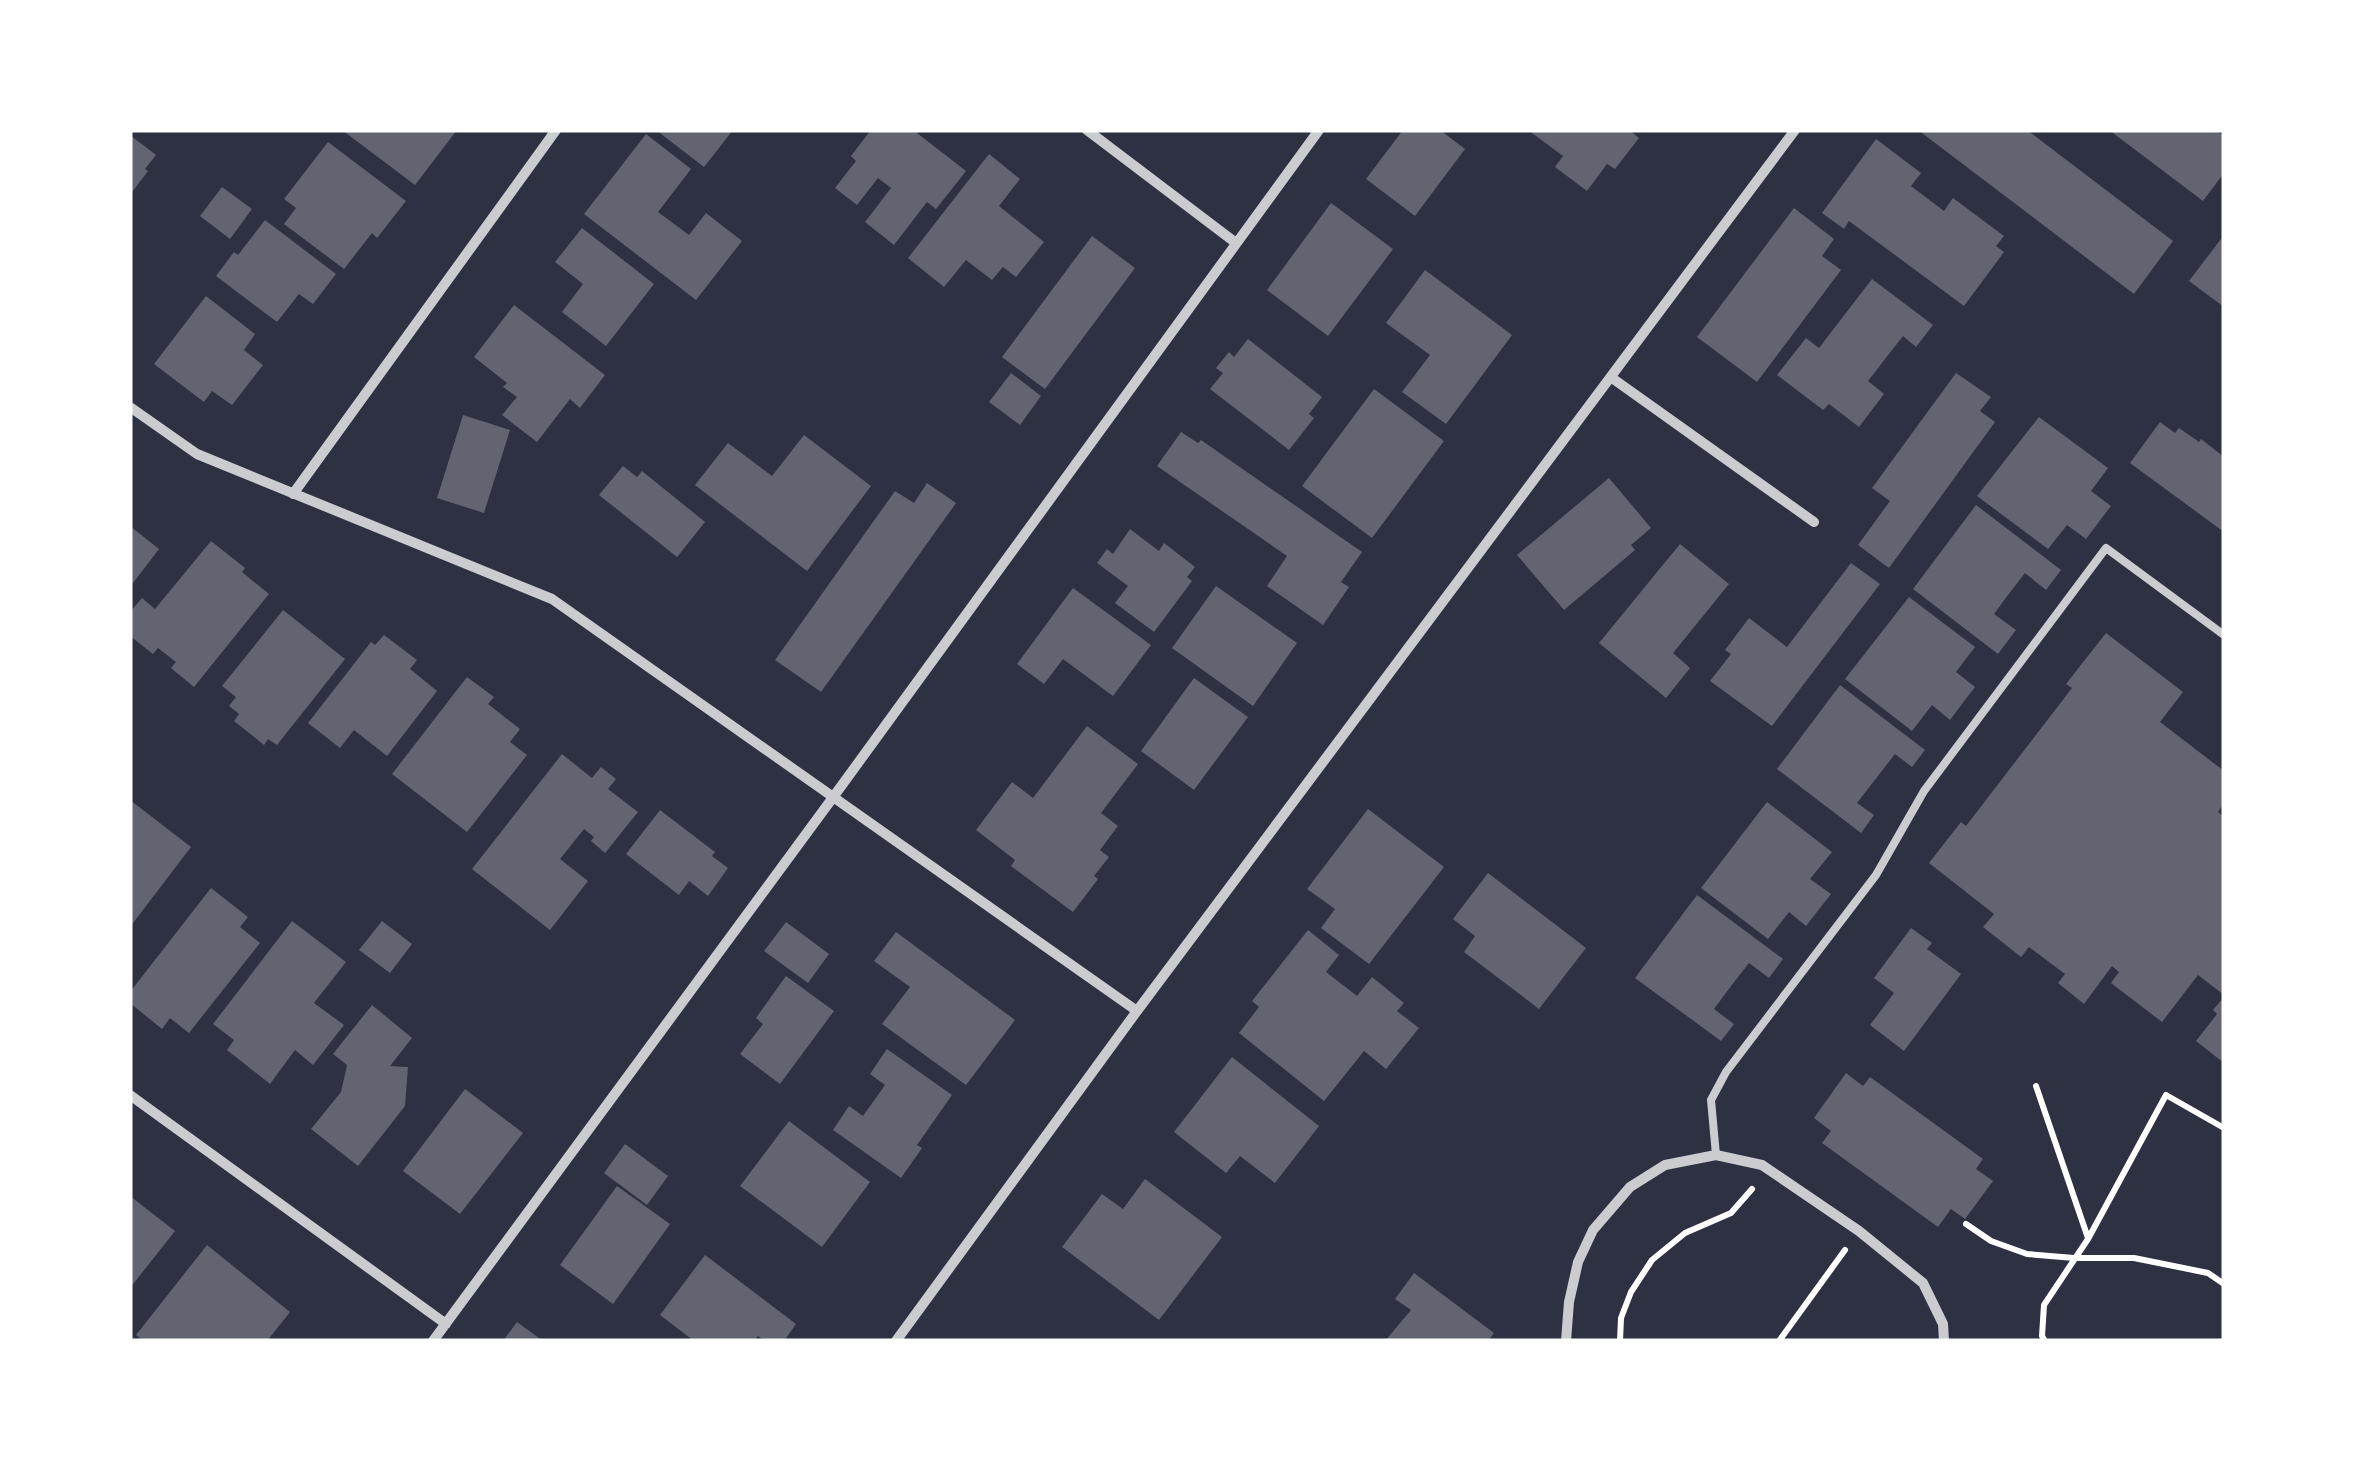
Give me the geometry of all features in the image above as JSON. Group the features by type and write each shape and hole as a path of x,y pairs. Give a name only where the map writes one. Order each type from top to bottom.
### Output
{"street":[{"path":"294,494 556,130"},
{"path":"1087,130 1236,243"},
{"path":"433,1341 1319,130"},
{"path":"896,1341 1795,130"},
{"path":"1612,378 1814,522"},
{"path":"130,407 197,454 552,599 1137,1012"},
{"path":"130,1095 446,1324"},
{"path":"1566,1341 1578,1262 1593,1230 1630,1187 1665,1164 1716,1155 1762,1165 1859,1231 1924,1283 1943,1324 1944,1341"}],"lane":[{"path":"1716,1155 1711,1100 1726,1072 1876,875 1924,791 2106,548 2224,635"}],"path":[{"path":"2036,1086 2088,1239"},
{"path":"2045,1341 2044,1305 2088,1239 2166,1096 2224,1128"},
{"path":"1620,1341 1621,1318 1652,1260 1686,1233 1731,1212 1756,1184"},
{"path":"1966,1224 1991,1241 2028,1254 2134,1258 2208,1273 2224,1284"},
{"path":"1779,1341 1846,1249"}],"building":[{"path":"342,130 395,132 457,130 415,185"},
{"path":"656,130 733,130 704,167"},
{"path":"871,130 920,130 917,133 966,171 936,209 927,202 894,245 865,222 891,188 878,178 857,205 835,188 856,161 851,156"},
{"path":"1403,130 1440,130 1465,149 1415,216 1366,179"},
{"path":"1528,130 1629,130 1639,138 1615,169 1607,164 1587,191 1555,167 1563,156"},
{"path":"1918,130 2027,130 2173,241 2134,294"},
{"path":"2109,130 2216,130 2224,136 2224,173 2203,201"},
{"path":"646,134 691,169 658,212 689,235 706,213 742,241 696,300 584,214"},
{"path":"130,135 156,155 130,195"},
{"path":"1876,139 1921,173 1911,186 1944,211 1953,198 2004,236 1996,246 2004,252 1964,306 1849,221 1844,229 1822,213"},
{"path":"328,142 406,201 377,238 372,233 344,269 284,224 296,208 284,199"},
{"path":"989,154 1020,179 999,206 1044,242 1016,277 1003,267 992,280 966,260 944,287 908,258"},
{"path":"222,187 252,209 230,239 200,216"},
{"path":"1331,203 1393,249 1328,336 1267,290"},
{"path":"1794,208 1834,239 1822,256 1841,270 1757,382 1697,337"},
{"path":"265,220 336,274 313,304 299,294 277,322 216,276"},
{"path":"582,228 654,284 606,346 562,312 583,284 555,262"},
{"path":"2224,235 2224,307 2189,281"},
{"path":"1092,236 1135,268 1045,389 1002,357"},
{"path":"1425,270 1512,335 1446,424 1402,392 1430,355 1386,323"},
{"path":"1872,279 1933,325 1916,347 1903,336 1868,381 1884,394 1859,427 1829,404 1823,410 1777,375 1806,338 1819,348"},
{"path":"206,296 255,334 244,350 263,365 232,405 212,391 204,402 154,364"},
{"path":"514,305 605,375 580,408 570,399 537,442 502,415 517,397 503,387 507,383 474,357"},
{"path":"1248,339 1322,397 1309,414 1314,418 1289,450 1210,389 1223,373 1216,368 1229,352 1234,357"},
{"path":"1011,373 1041,396 1020,425 989,402"},
{"path":"1956,373 1991,397 1980,411 1995,422 1889,568 1858,545 1890,501 1872,488"},
{"path":"1374,389 1444,441 1372,538 1302,486"},
{"path":"463,415 510,430 484,513 437,498"},
{"path":"2039,417 2108,468 2091,491 2111,506 2086,539 2067,525 2048,549 1977,496"},
{"path":"2160,422 2175,433 2179,428 2199,442 2201,439 2224,457 2224,532 2130,463"},
{"path":"1181,432 1198,443 1201,440 1362,552 1341,582 1349,587 1323,625 1267,586 1287,556 1157,466"},
{"path":"804,435 871,486 807,571 695,485 728,443 772,476"},
{"path":"623,466 637,477 642,471 705,522 677,557 599,495"},
{"path":"1609,478 1651,528 1631,545 1635,550 1564,610 1517,555"},
{"path":"927,483 956,503 821,692 775,660 895,491 914,503"},
{"path":"1976,505 2061,570 2046,590 2025,573 2008,595 1994,614 2016,630 1998,654 1913,589"},
{"path":"130,526 159,549 130,587"},
{"path":"1130,529 1159,551 1164,543 1195,567 1187,577 1192,581 1154,632 1115,603 1128,586 1097,563 1107,549 1113,554"},
{"path":"211,541 245,568 242,572 269,594 194,687 171,668 176,662 158,648 153,654 130,636 130,612 142,598 155,609"},
{"path":"1680,544 1729,584 1673,653 1690,668 1666,698 1599,643"},
{"path":"1851,563 1880,584 1772,726 1710,681 1731,654 1725,650 1749,618 1787,647"},
{"path":"1216,586 1297,643 1253,706 1172,648"},
{"path":"1073,588 1151,645 1113,696 1063,659 1044,684 1017,664"},
{"path":"1909,597 1975,647 1956,672 1975,687 1950,720 1932,705 1912,731 1845,679"},
{"path":"283,610 345,659 277,745 268,739 264,745 234,721 239,714 229,706 236,697 222,686"},
{"path":"2106,633 2183,692 2160,722 2224,771 2224,803 2218,812 2224,817 2224,995 2198,975 2162,1022 2111,983 2119,972 2112,966 2084,1004 2058,983 2065,974 2029,947 2021,957 1983,927 1994,914 1929,863 1961,822 1966,826 2072,688 2066,684"},
{"path":"384,635 417,660 410,669 437,691 387,756 354,730 340,748 308,723 371,642 375,645"},
{"path":"467,677 494,697 488,704 520,729 510,742 527,755 467,832 392,774"},
{"path":"1194,678 1248,717 1194,790 1141,751"},
{"path":"1840,685 1925,750 1912,767 1895,754 1857,803 1874,815 1861,833 1777,769"},
{"path":"1087,726 1138,764 1101,813 1118,826 1100,850 1109,857 1094,876 1098,879 1073,912 1011,866 1015,860 976,830 1012,782 1033,798"},
{"path":"562,754 592,778 601,767 616,779 608,789 638,812 605,853 584,829 560,859 588,881 550,930 472,869"},
{"path":"130,800 191,847 130,927"},
{"path":"1767,802 1832,852 1810,879 1831,894 1806,926 1789,912 1768,939 1701,888"},
{"path":"1368,809 1444,867 1369,964 1321,928 1335,909 1307,889"},
{"path":"660,810 715,852 712,856 728,868 708,896 689,881 679,895 626,854"},
{"path":"1488,873 1586,948 1539,1009 1464,952 1475,936 1453,919"},
{"path":"211,888 248,917 240,927 260,943 189,1033 170,1018 162,1029 130,1003 130,992"},
{"path":"1697,895 1783,959 1769,978 1749,963 1731,986 1714,1009 1734,1024 1721,1041 1635,978"},
{"path":"292,921 346,962 314,1003 344,1025 313,1065 295,1050 270,1084 227,1050 234,1040 213,1024"},
{"path":"382,921 412,944 390,973 359,950"},
{"path":"786,922 829,954 808,983 764,951"},
{"path":"1911,928 1932,943 1927,949 1961,974 1904,1051 1870,1025 1894,993 1874,978"},
{"path":"1308,930 1339,955 1326,972 1357,996 1372,977 1404,1003 1397,1011 1419,1028 1386,1069 1364,1051 1324,1101 1239,1033 1259,1007 1252,1001"},
{"path":"896,932 1015,1020 966,1085 882,1024 910,987 874,961"},
{"path":"786,976 834,1011 780,1084 740,1054 763,1024 756,1018"},
{"path":"2224,997 2224,1063 2196,1041 2217,1014 2213,1010"},
{"path":"372,1005 412,1038 390,1066 408,1067 405,1106 358,1166 311,1129 341,1092 347,1065 333,1054"},
{"path":"887,1049 952,1095 917,1145 922,1148 901,1178 833,1130 849,1106 863,1116 885,1085 870,1074"},
{"path":"1232,1057 1319,1126 1275,1183 1240,1156 1226,1173 1174,1132"},
{"path":"1846,1073 1863,1086 1870,1077 1983,1159 1976,1169 1993,1181 1965,1219 1951,1209 1938,1227 1822,1143 1831,1131 1814,1118"},
{"path":"465,1089 523,1133 460,1214 403,1171"},
{"path":"789,1121 870,1182 822,1247 740,1186"},
{"path":"625,1144 668,1176 647,1205 604,1173"},
{"path":"1145,1179 1222,1237 1159,1320 1062,1247 1102,1194 1123,1209"},
{"path":"617,1186 670,1224 613,1304 560,1265"},
{"path":"130,1196 175,1231 130,1288"},
{"path":"207,1245 290,1312 267,1341 144,1341 136,1335"},
{"path":"705,1255 796,1324 784,1341 765,1341 758,1336 754,1341 694,1341 660,1315"},
{"path":"1414,1273 1494,1333 1488,1341 1385,1341 1411,1310 1395,1299"},
{"path":"517,1322 543,1341 503,1341"}]}
